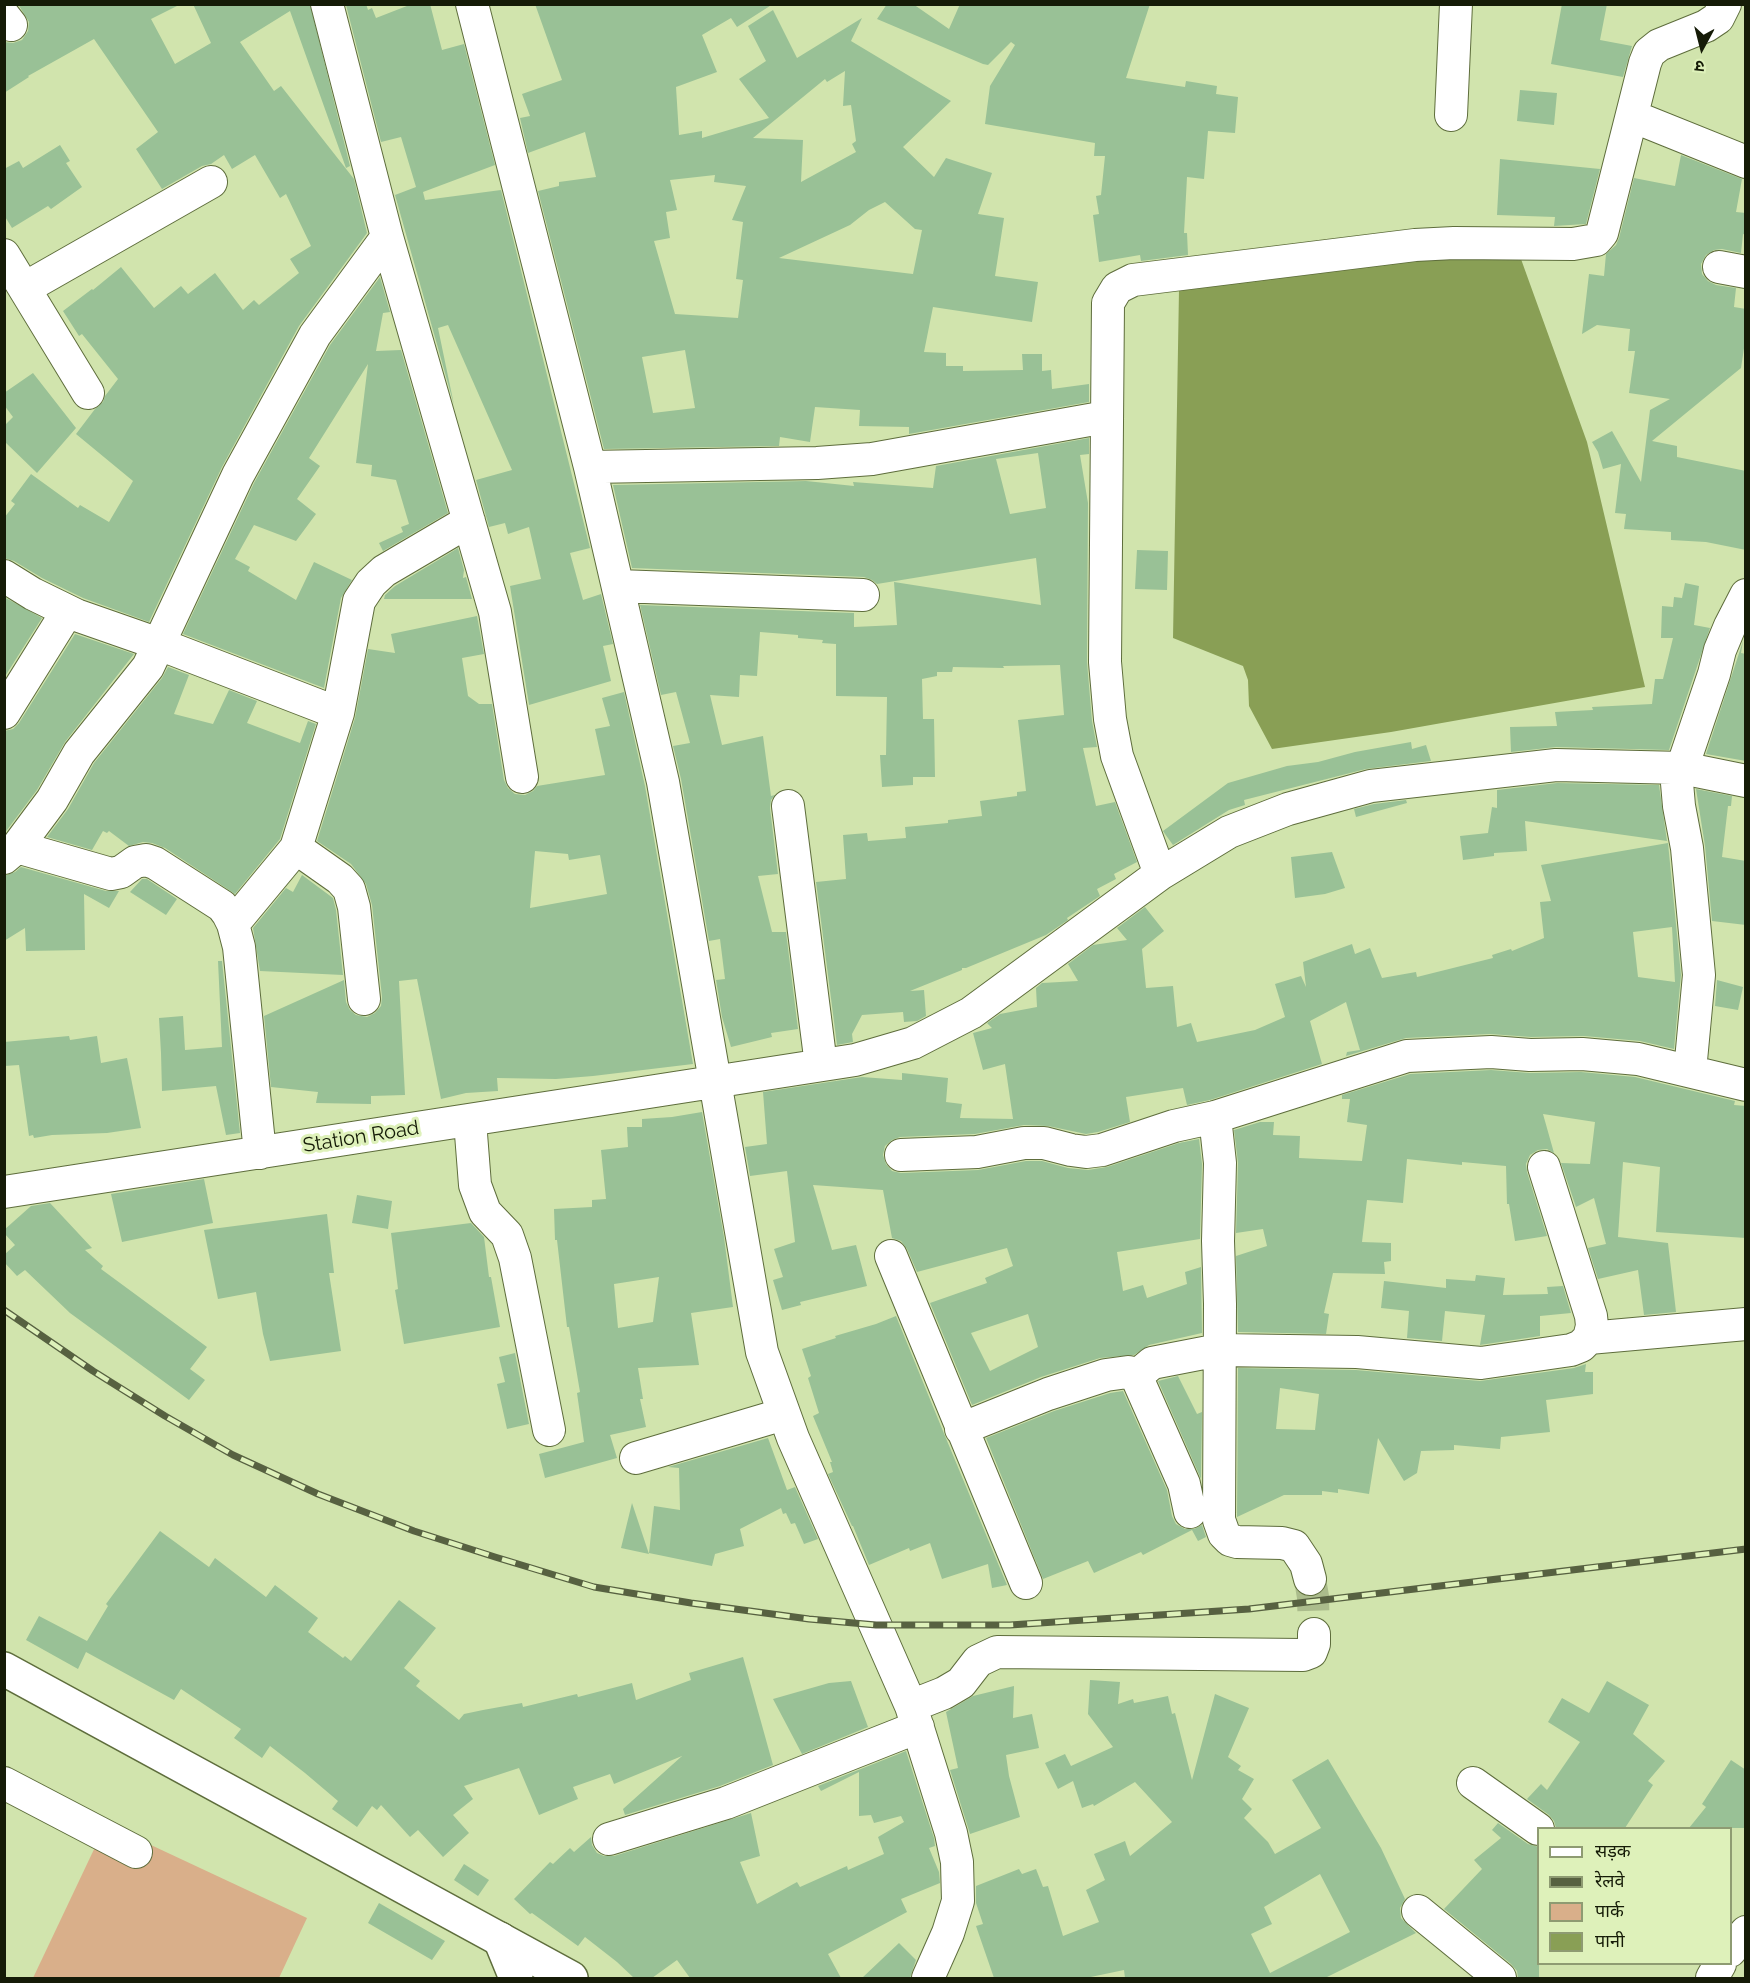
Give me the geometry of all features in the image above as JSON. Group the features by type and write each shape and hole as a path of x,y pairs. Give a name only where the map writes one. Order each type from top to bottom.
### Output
{"main road":[{"path":"4,1669 571,1978"},
{"path":"500,1939 516,1978"}],"street":[{"path":"327,4 387,237 495,612 522,777"},
{"path":"472,4 591,467 663,782 762,1352 793,1438 915,1716 951,1833 957,1862 958,1901 948,1933 928,1978"},
{"path":"1451,115 1456,4"},
{"path":"1160,874 1117,756 1110,719 1105,662 1108,303 1117,288 1133,280 1415,245 1573,244 1596,240 1602,233 1645,63 1650,53 1659,45 1706,26 1718,18 1725,4"},
{"path":"1632,116 1746,162"},
{"path":"25,288 211,182"},
{"path":"260,1153 239,947 233,924 222,906 155,863 146,860 135,862 120,872 111,874 11,852 52,800 79,753 148,667 238,475 315,335 387,237"},
{"path":"4,255 88,393"},
{"path":"591,467 817,463 872,459 1106,417"},
{"path":"233,924 296,848 338,713 359,601 371,583 384,571 469,521"},
{"path":"4,576 67,612 159,644 338,713"},
{"path":"618,586 863,595"},
{"path":"1690,1071 1699,975 1687,848 1677,783 1720,650 1746,595"},
{"path":"4,713 67,612"},
{"name":"Station Road","path":"4,1192 716,1083 855,1060 913,1043 971,1013 1160,874 1230,832 1288,809 1371,786 1556,765 1682,768 1746,781"},
{"path":"788,806 821,1065"},
{"path":"296,848 340,879 349,890 354,907 364,999"},
{"path":"901,1155 977,1152 1024,1143 1044,1143 1086,1152 1102,1150 1407,1056 1491,1052 1530,1055 1582,1054 1638,1059 1746,1085"},
{"path":"1215,1117 1220,1163 1218,1241 1221,1466 1219,1520 1224,1534 1230,1540 1282,1543 1294,1546 1306,1564 1310,1579"},
{"path":"470,1121 476,1185 485,1212 507,1234 515,1258 549,1430"},
{"path":"1190,1512 1184,1484 1138,1380 1139,1374 1152,1363 1219,1350 1357,1353 1481,1363 1571,1350 1581,1346 1589,1338 1592,1326 1591,1316 1544,1167"},
{"path":"891,1256 1026,1583"},
{"path":"1589,1338 1746,1324"},
{"path":"961,1429 1048,1394 1106,1375 1128,1372 1139,1374"},
{"path":"636,1458 784,1414"},
{"path":"609,1839 726,1803 915,1716 961,1683 978,1661 997,1652 1024,1650 1303,1656 1311,1652 1314,1634"},
{"path":"4,1783 136,1852"},
{"path":"1473,1783 1537,1828"},
{"path":"1418,1911 1500,1978"},
{"path":"1732,1950 1746,1932"}],"green space":[{"path":"106,1824 307,1918 279,1978 33,1978"}],"water":[{"path":"1517,248 1587,442 1645,687 1391,732 1272,749 1249,706 1248,680 1243,666 1173,638 1179,290"}],"building":[{"path":"18,4 181,4 151,19 175,64 211,43 193,4 310,4 350,166 346,168 290,11 240,42 274,91 281,86 354,179 367,233 299,326 222,467 149,622 83,598 14,561 4,558 4,518 15,504 11,501 31,474 78,508 80,505 109,522 133,481 76,434 103,402 118,379 82,334 79,336 63,311 121,267 154,308 181,286 188,294 215,273 243,310 254,300 259,305 299,273 290,259 311,246 286,194 280,198 255,155 232,169 224,155 162,189 136,149 158,132 94,39 28,76 4,93 4,42 13,43 22,40 28,31 29,22"},
{"path":"366,4 368,10 372,8 376,18 412,4 430,4 442,50 464,44 495,165 423,192 425,200 501,190 590,548 570,553 583,600 601,594 613,644 603,646 611,681 529,705 510,586 541,579 529,527 508,534 505,523 489,527 476,480 512,470 448,325 438,328 454,405 395,195 416,187 401,137 381,142 346,5"},
{"path":"535,4 773,4 737,27 731,18 702,35 717,72 676,87 679,135 702,131 702,138 769,118 739,79 766,61 748,26 773,10 797,58 862,18 851,41 951,101 903,147 934,177 946,158 992,173 978,214 1004,218 995,276 1038,282 1032,322 933,307 924,352 946,353 946,366 963,366 963,371 1023,370 1022,354 1042,354 1042,371 1051,370 1052,389 1089,384 1089,402 909,434 909,427 859,426 860,410 815,407 810,442 780,437 779,446 604,449 538,191 559,186 559,182 596,177 585,132 528,153 520,118 530,116 522,94 562,80","holes":["845,71 843,106 851,105 856,141 852,144 856,152 801,182 803,140 753,138 825,79 827,82","715,175 714,182 746,186 732,220 743,222 736,279 743,280 738,318 675,314 654,241 670,238 666,212 677,210 670,180","885,202 915,229 922,230 913,274 779,258 850,225 869,210","685,350 695,408 653,413 642,357"]},
{"path":"887,4 913,4 949,29 960,4 1150,4 1126,78 1185,87 1186,81 1217,86 1216,94 1238,97 1235,133 1208,131 1204,179 1187,177 1184,233 1187,233 1188,255 1141,261 1140,255 1099,262 1093,215 1099,214 1096,196 1101,195 1105,156 1094,156 1095,143 985,124 990,86 1015,45 1011,42 988,65 983,64 877,19"},
{"path":"1562,4 1607,4 1600,40 1632,46 1623,77 1551,64"},
{"path":"1520,90 1557,93 1554,125 1517,121"},
{"path":"60,145 70,161 66,163 82,187 51,209 48,206 12,228 4,215 4,169 19,161 23,168"},
{"path":"1681,155 1742,179 1736,212 1746,213 1746,235 1743,234 1741,253 1722,249 1714,250 1706,255 1701,264 1702,274 1708,281 1716,285 1736,288 1734,307 1746,309 1746,335 1741,368 1652,441 1677,446 1677,457 1746,471 1746,550 1706,542 1671,540 1671,532 1624,529 1626,514 1615,513 1621,464 1603,469 1592,442 1612,431 1641,482 1650,410 1670,399 1629,393 1635,351 1628,351 1630,329 1597,325 1582,334 1589,274 1604,276 1606,254 1616,245 1619,238 1634,178 1675,186"},
{"path":"1500,159 1600,169 1586,224 1554,226 1555,217 1497,215"},
{"path":"380,277 390,312 383,313 376,351 401,350 448,513 383,551 379,543 403,532 401,527 409,524 396,480 371,476 372,465 356,463 368,364 309,458 320,466 297,499 316,514 296,541 254,525 235,559 250,567 248,571 296,600 314,562 352,580 341,598 324,688 183,634 254,483 330,345"},
{"path":"33,373 76,428 37,473 4,441 4,426 13,417 4,405 4,393"},
{"path":"1089,438 1089,454 1080,455 1088,503 1087,662 1092,721 1097,747 1083,748 1096,806 1115,802 1137,862 1114,874 1116,879 1097,889 1100,896 1046,935 910,991 924,990 926,1016 917,1021 904,1022 903,1012 862,1015 852,1034 853,1042 837,1045 816,882 846,879 843,835 867,833 868,841 906,838 905,827 948,823 948,820 982,816 980,801 1017,796 1017,792 1026,791 1018,720 1064,715 1060,665 1003,666 1004,668 953,667 952,672 937,672 937,676 922,679 923,719 934,719 935,777 913,777 913,785 882,787 880,755 886,755 887,697 836,696 836,644 822,643 823,640 798,638 798,635 760,632 757,676 740,675 739,697 710,695 722,745 763,736 771,796 775,795 771,800 770,808 778,874 758,876 772,932 786,932 798,1029 771,1033 772,1037 731,1047 722,1017 716,980 725,979 720,939 709,941 681,779 673,746 690,743 676,692 661,695 640,605 854,613 854,627 897,625 894,582 1041,605 1036,558 877,584 864,577 632,568 613,485 806,481 854,486 853,482 933,488 936,466","holes":["1038,453 1046,508 1010,514 996,459"]},
{"path":"458,548 464,570 463,578 466,577 472,599 384,599 385,595 395,586"},
{"path":"1137,550 1168,551 1167,590 1135,589"},
{"path":"1685,583 1699,586 1694,625 1710,628 1669,750 1556,747 1511,752 1510,727 1557,726 1555,712 1593,710 1592,707 1652,704 1655,679 1663,679 1673,638 1661,638 1662,606 1673,607 1674,597 1682,598"},
{"path":"4,597 42,618 4,678"},
{"path":"477,616 484,654 462,658 468,696 479,704 492,704 504,780 515,794 525,795 537,786 605,775 595,729 610,726 602,698 624,692 645,786 693,1064 556,1079 497,1078 498,1091 466,1093 441,1099 417,979 399,981 405,1095 371,1096 371,1104 316,1103 318,1092 271,1087 264,1016 344,980 346,1002 356,1015 367,1017 381,1006 372,905 366,884 351,864 317,841 355,718 368,649 395,653 391,634","holes":["535,851 568,854 569,860 600,855 607,894 530,908"]},
{"path":"75,634 134,654 65,742 37,790 4,834 4,731 13,729 19,723"},
{"path":"1743,641 1741,653 1746,654 1746,761 1706,754"},
{"path":"168,667 189,675 174,714 213,724 229,690 257,701 247,723 300,743 308,721 316,724 280,839 235,894 165,848 152,843 143,842 129,846 109,831 107,833 103,831 92,850 47,837 68,809 94,763 162,678"},
{"path":"1411,742 1412,749 1426,745 1431,761 1366,769 1244,800 1245,805 1229,810 1173,845 1163,831 1228,783 1287,766 1318,762 1355,752"},
{"path":"1557,783 1659,785 1667,841 1525,821 1527,851 1494,853 1494,856 1463,860 1460,836 1488,833 1492,807 1497,808 1497,790"},
{"path":"1696,789 1732,796 1731,806 1728,806 1722,857 1746,861 1746,925 1712,921 1705,846"},
{"path":"1406,800 1407,803 1356,817 1354,809"},
{"path":"1668,843 1681,975 1674,1049 1640,1041 1584,1036 1531,1037 1490,1034 1406,1038 1346,1056 1347,1052 1360,1050 1346,1002 1310,1021 1322,1064 1210,1100 1187,1105 1183,1088 1126,1097 1130,1122 1086,1134 1048,1126 1024,1125 975,1134 900,1137 885,1146 883,1155 886,1164 892,1171 901,1173 978,1170 1026,1161 1042,1161 1068,1168 1088,1170 1107,1167 1179,1143 1199,1139 1202,1164 1200,1239 1117,1252 1123,1291 1143,1285 1147,1298 1187,1284 1185,1272 1201,1267 1202,1333 1149,1345 1134,1355 1100,1358 1041,1377 972,1405 930,1303 987,1283 985,1278 1013,1266 1007,1248 917,1272 907,1249 901,1241 892,1238 883,1190 813,1185 832,1250 856,1245 867,1286 800,1302 801,1305 782,1310 773,1280 783,1277 774,1249 795,1242 787,1171 750,1176 745,1147 767,1144 763,1092 862,1077 902,1080 902,1073 948,1078 946,1102 962,1104 960,1118 1013,1119 1005,1064 983,1070 973,1033 992,1028 987,1023 1000,1014 1037,1007 1036,988 1042,983 1078,981 1068,964 1093,945 1127,940 1117,928 1145,907 1164,931 1142,949 1146,988 1173,986 1177,1027 1191,1023 1197,1042 1255,1030 1285,1017 1275,984 1301,976 1306,987 1303,962 1352,944 1355,954 1370,948 1382,978 1416,972 1417,977 1493,958 1492,955 1511,949 1512,951 1544,938 1540,902 1551,901 1541,865","holes":["1672,927 1675,982 1638,977 1633,932","1028,1314 1038,1347 990,1371 971,1333"]},
{"path":"1332,852 1345,888 1325,894 1295,898 1291,857"},
{"path":"21,867 106,891 119,891 109,908 84,894 85,950 26,951 25,928 4,941 4,876"},
{"path":"302,875 333,898 343,975 260,971 253,928 286,888 293,892"},
{"path":"142,879 147,879 177,899 166,915 130,892"},
{"path":"218,961 222,961 240,1133 226,1135 216,1086 162,1091 159,1018 183,1016 185,1050 222,1047"},
{"path":"1717,980 1743,987 1738,1010 1715,1006"},
{"path":"69,1036 70,1040 97,1036 101,1063 127,1058 141,1128 107,1133 34,1138 33,1135 29,1136 19,1065 4,1066 4,1042"},
{"path":"1491,1070 1530,1073 1581,1072 1635,1077 1735,1101 1734,1105 1746,1106 1746,1238 1656,1232 1660,1167 1623,1162 1618,1237 1668,1243 1676,1312 1644,1315 1638,1270 1598,1279 1588,1248 1606,1244 1594,1198 1576,1207 1561,1163 1590,1164 1595,1122 1543,1114 1554,1153 1547,1149 1538,1150 1530,1155 1526,1164 1547,1236 1515,1241 1509,1204 1507,1204 1506,1166 1462,1162 1462,1165 1407,1159 1403,1203 1367,1200 1362,1242 1391,1243 1391,1261 1384,1262 1385,1274 1333,1273 1324,1313 1329,1314 1326,1334 1238,1332 1236,1256 1267,1246 1263,1229 1236,1233 1238,1163 1234,1130 1260,1122 1274,1122 1273,1135 1300,1136 1299,1158 1362,1161 1367,1125 1347,1122 1350,1099 1342,1099 1342,1095 1410,1074"},
{"path":"702,1112 724,1237 733,1307 691,1313 699,1365 638,1368 643,1399 640,1399 646,1427 610,1435 617,1458 545,1478 539,1454 584,1442 577,1393 580,1392 569,1327 567,1327 557,1240 555,1240 554,1209 592,1207 592,1200 606,1199 601,1150 628,1147 627,1127 642,1127 642,1119","holes":["659,1277 653,1322 618,1328 614,1284"]},
{"path":"204,1179 213,1223 122,1242 111,1194"},
{"path":"357,1195 392,1201 388,1229 352,1223"},
{"path":"50,1203 92,1248 85,1250 103,1266 101,1269 207,1347 190,1369 205,1380 189,1400 70,1313 25,1270 17,1276 4,1262 4,1255 15,1245 4,1230 31,1206"},
{"path":"327,1214 334,1273 329,1273 341,1351 270,1361 256,1292 218,1299 204,1230"},
{"path":"471,1223 484,1237 489,1277 491,1277 500,1327 404,1344 395,1290 398,1289 391,1233"},
{"path":"1476,1275 1505,1278 1503,1295 1548,1294 1547,1287 1563,1286 1571,1313 1540,1316 1540,1336 1480,1345 1485,1315 1445,1311 1442,1341 1407,1338 1409,1311 1381,1308 1384,1281 1446,1288 1446,1279 1475,1281"},
{"path":"896,1316 1007,1585 992,1588 988,1564 942,1579 930,1543 910,1551 909,1548 869,1565 828,1474 833,1472 830,1462 832,1462 813,1416 819,1413 802,1349"},
{"path":"515,1353 529,1424 507,1429 497,1384 505,1382 499,1357"},
{"path":"1586,1364 1585,1372 1593,1372 1593,1394 1546,1400 1550,1432 1501,1437 1500,1449 1454,1445 1454,1450 1421,1451 1417,1473 1404,1481 1378,1438 1369,1494 1338,1489 1338,1493 1322,1491 1322,1495 1284,1495 1237,1517 1238,1368 1356,1370 1480,1381 1574,1368","holes":["1280,1388 1319,1394 1315,1430 1276,1429"]},
{"path":"1178,1376 1197,1414 1202,1412 1201,1479 1158,1381"},
{"path":"1123,1391 1167,1490 1172,1516 1176,1524 1185,1529 1194,1529 1202,1525 1206,1537 1198,1541 1192,1530 1143,1555 1141,1552 1094,1573 1088,1561 1043,1579 986,1438 1054,1411"},
{"path":"768,1438 787,1490 795,1487 818,1539 804,1544 795,1523 791,1524 781,1508 740,1529 744,1546 715,1554 712,1566 649,1553 654,1506 680,1510 679,1468 668,1467"},
{"path":"632,1503 649,1554 621,1548"},
{"path":"160,1531 209,1567 215,1558 266,1597 275,1585 318,1618 308,1632 343,1658 345,1656 351,1661 399,1600 436,1628 404,1668 420,1681 416,1686 459,1720 464,1714 522,1703 523,1707 577,1694 578,1697 632,1683 636,1700 691,1680 689,1673 743,1657 773,1765 720,1786 625,1815 623,1809 682,1756 614,1784 610,1774 573,1787 578,1799 539,1815 519,1768 464,1786 473,1799 453,1815 469,1833 443,1857 418,1830 410,1837 381,1805 377,1810 372,1806 357,1827 332,1809 338,1801 305,1773 270,1746 262,1758 234,1738 241,1729 181,1689 174,1700 86,1652 78,1669 26,1640 39,1616 87,1641 108,1606 106,1604"},
{"path":"1090,1680 1120,1682 1118,1704 1133,1699 1134,1703 1168,1696 1172,1714 1175,1713 1192,1780 1215,1694 1249,1708 1228,1757 1241,1766 1238,1770 1254,1779 1242,1799 1252,1809 1244,1818 1268,1842 1275,1854 1321,1828 1292,1780 1328,1759 1381,1848 1405,1899 1400,1908 1401,1918 1416,1933 1325,1978 1125,1978 1124,1970 1086,1978 994,1978 976,1926 983,1924 976,1903 976,1886 1019,1869 1022,1874 1036,1869 1043,1887 1048,1886 1063,1936 1099,1922 1086,1890 1105,1880 1094,1854 1125,1841 1130,1856 1172,1822 1135,1782 1094,1806 1093,1804 1082,1808 1073,1781 1058,1789 1045,1763 1065,1754 1071,1766 1113,1747 1088,1714","holes":["1320,1874 1350,1932 1270,1973 1251,1934 1272,1924 1264,1907"]},
{"path":"851,1681 868,1727 802,1754 773,1699 829,1683"},
{"path":"1607,1681 1649,1705 1633,1734 1665,1761 1648,1781 1653,1785 1626,1827 1556,1827 1549,1815 1527,1799 1541,1784 1547,1790 1580,1742 1548,1722 1562,1698 1589,1713"},
{"path":"1014,1686 1013,1718 1032,1714 1039,1748 1006,1755 1020,1817 970,1834 950,1770 958,1768 946,1712 973,1696"},
{"path":"906,1751 934,1838 935,1846 929,1848 939,1872 940,1883 901,1899 907,1912 828,1954 841,1978 690,1978 677,1960 652,1978 634,1978 585,1937 578,1946 532,1913 530,1914 514,1899 550,1862 553,1864 570,1848 574,1852 591,1837 592,1845 597,1853 614,1856 751,1813 760,1856 740,1862 757,1904 797,1882 800,1887 847,1866 848,1870 884,1854 878,1837 904,1822 901,1816 874,1823 871,1815 859,1816 859,1772 821,1791 818,1786"},
{"path":"1731,1760 1746,1770 1746,1828 1690,1827 1706,1807 1702,1804"},
{"path":"1498,1823 1528,1844 1537,1846 1537,1965 1539,1965 1539,1978 1518,1978 1517,1971 1511,1964 1444,1909 1482,1869 1474,1860 1501,1838 1492,1830"},
{"path":"464,1864 489,1880 478,1896 454,1880"},
{"path":"379,1903 445,1941 432,1960 368,1923"},
{"path":"899,1943 916,1960 910,1978 862,1978"}],"tunnel":[{"path":"1310,1579 1314,1634"}],"railway":[{"path":"4,1310 93,1371 165,1416 233,1455 318,1494 414,1531 594,1587 691,1603 809,1619 876,1625 1010,1625 1249,1609 1746,1549"}]}
